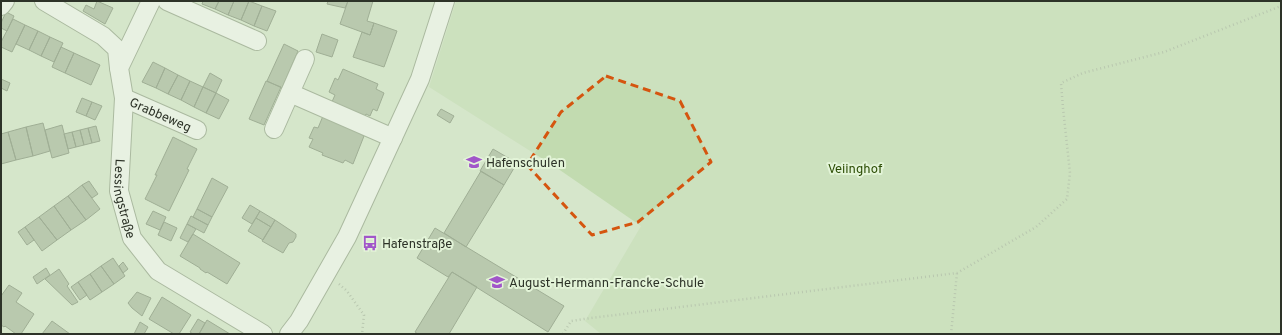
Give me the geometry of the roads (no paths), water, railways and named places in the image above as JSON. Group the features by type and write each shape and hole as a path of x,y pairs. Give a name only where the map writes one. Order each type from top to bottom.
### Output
{"street":[{"path":"1,6 5,1"},
{"name":"Lessingstraße","path":"44,1 103,36 117,49 124,98 119,191 132,238 158,271 263,334"},
{"path":"119,68 151,1"},
{"path":"167,1 257,40"},
{"path":"290,334 328,272 347,237 420,79 445,1"},
{"path":"274,128 305,59"},
{"path":"290,93 393,138"},
{"name":"Grabbeweg","path":"124,98 197,130"}],"place":[{"name":"Hafenschulen","path":"474,162"},
{"name":"Hafenstraße","path":"370,243"},
{"name":"August-Hermann-Francke-Schule","path":"497,282"}],"park label":[{"name":"Veiinghof","path":"855,168"}]}
